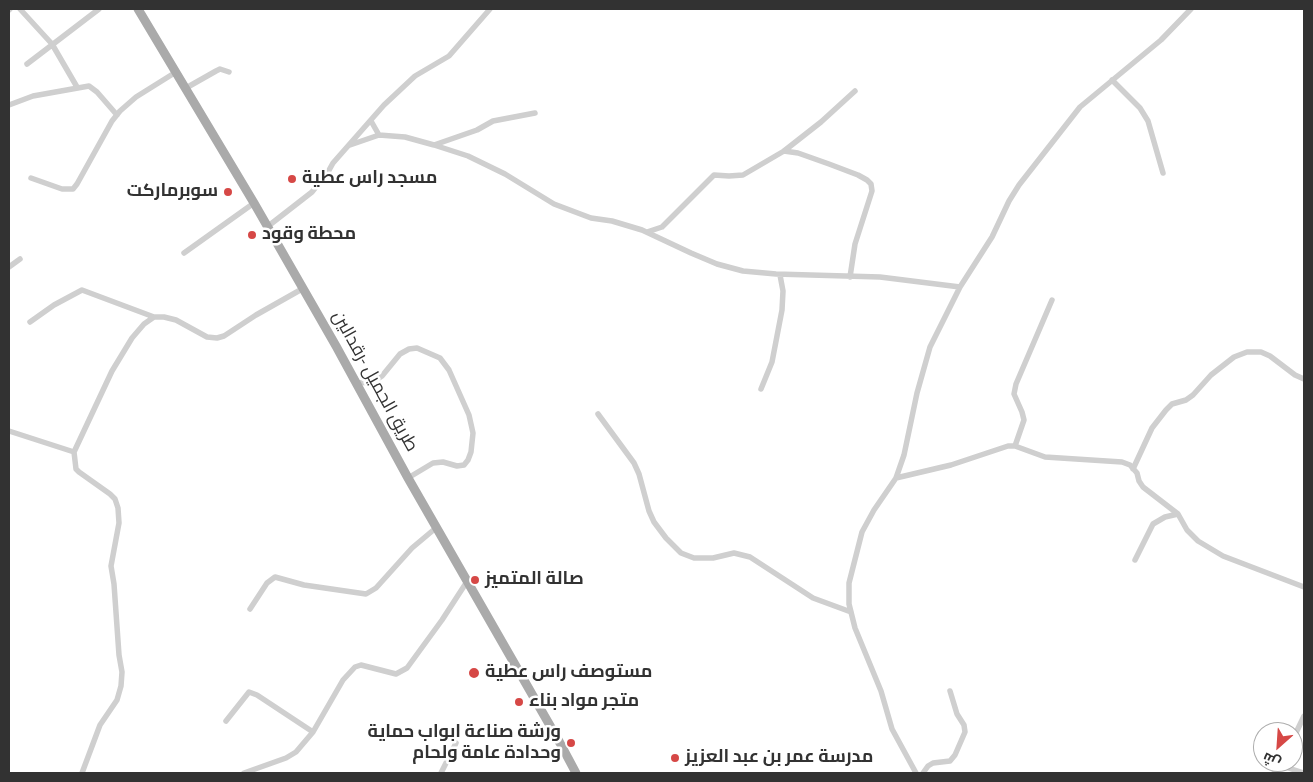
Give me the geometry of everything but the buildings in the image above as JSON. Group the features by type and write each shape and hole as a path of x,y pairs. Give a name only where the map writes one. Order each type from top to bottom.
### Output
{"main road":[{"name":"طريق الجميل -رقدالين","path":"138,9 254,203 576,773"}],"street":[{"path":"20,9 52,44 77,87"},
{"path":"27,64 99,9"},
{"path":"267,227 312,192 333,163 405,84 449,56 490,9"},
{"path":"916,773 892,729 881,691 855,628 849,604 849,583 862,532 874,510 896,478 906,446 917,393 930,347 960,287 992,237 1009,201 1019,185 1080,106 1161,40 1191,9"},
{"path":"186,88 216,71 230,72"},
{"path":"31,178 62,189 73,189 78,184 117,115 136,97 176,72"},
{"path":"1112,80 1140,108 1148,121 1163,172"},
{"path":"9,105 33,96 89,86 117,115"},
{"path":"647,232 662,227 714,175 743,175 784,151 821,122 855,91"},
{"path":"434,144 477,130 493,121 535,113"},
{"path":"370,121 379,135"},
{"path":"350,145 379,135 399,136 434,144 468,156 504,174 554,204 591,218 626,225 647,232 716,264 743,271 880,277 960,287"},
{"path":"784,151 798,153 858,175 871,184 872,191 855,244 850,277"},
{"path":"184,253 254,203"},
{"path":"9,267 20,259"},
{"path":"761,389 772,362 779,326 783,291 780,274"},
{"path":"30,322 54,305 82,290 154,317 176,320 207,337 217,338 224,336 302,289"},
{"path":"1015,446 1024,420 1014,394 1016,384 1052,300"},
{"path":"82,773 100,726 117,700 121,686 122,672 111,566 119,522 116,499 76,469 74,452 112,372 138,331 154,317"},
{"path":"357,383 373,382 382,376 400,354 409,348 417,348 440,358 449,370 469,415 473,433 468,460 464,464 457,466 443,462 433,463 408,478"},
{"path":"1133,469 1152,428 1166,410 1172,404 1186,400 1193,395 1211,375 1234,357 1246,352 1261,352 1304,379"},
{"path":"598,414 634,463 654,522 666,538 681,552 694,558 713,558 734,553 750,557 813,598 851,612"},
{"path":"9,432 74,452"},
{"path":"896,478 951,465 1008,446 1015,446 1045,457 1122,462 1130,465 1138,473 1139,481 1144,487 1178,514 1187,530 1198,541 1223,556 1304,587"},
{"path":"1135,560 1153,524 1165,517 1178,514"},
{"path":"250,609 267,583 275,577 304,585 366,594 376,588 412,548 436,527"},
{"path":"244,773 286,758 296,752 312,732 343,680 354,667 361,665 396,674 407,668 468,580"},
{"path":"923,773 933,763 950,760 961,744 965,732 964,724 958,714 950,691"},
{"path":"226,720 248,692 257,695 312,732"},
{"path":"441,773 456,743"}],"place":[{"name":"مسجد راس عطية","path":"292,179"},
{"name":"سوبرماركت","path":"228,192"},
{"name":"محطة وقود","path":"252,235"},
{"name":"صالة المتميز","path":"475,580"},
{"name":"مستوصف راس عطية","path":"474,673"},
{"name":"متجر مواد بناء","path":"519,702"},
{"name":"ورشة صناعة ابواب حماية وحدادة عامة ولحام","path":"571,743"},
{"name":"مدرسة عمر بن عبد العزيز","path":"675,758"}]}
